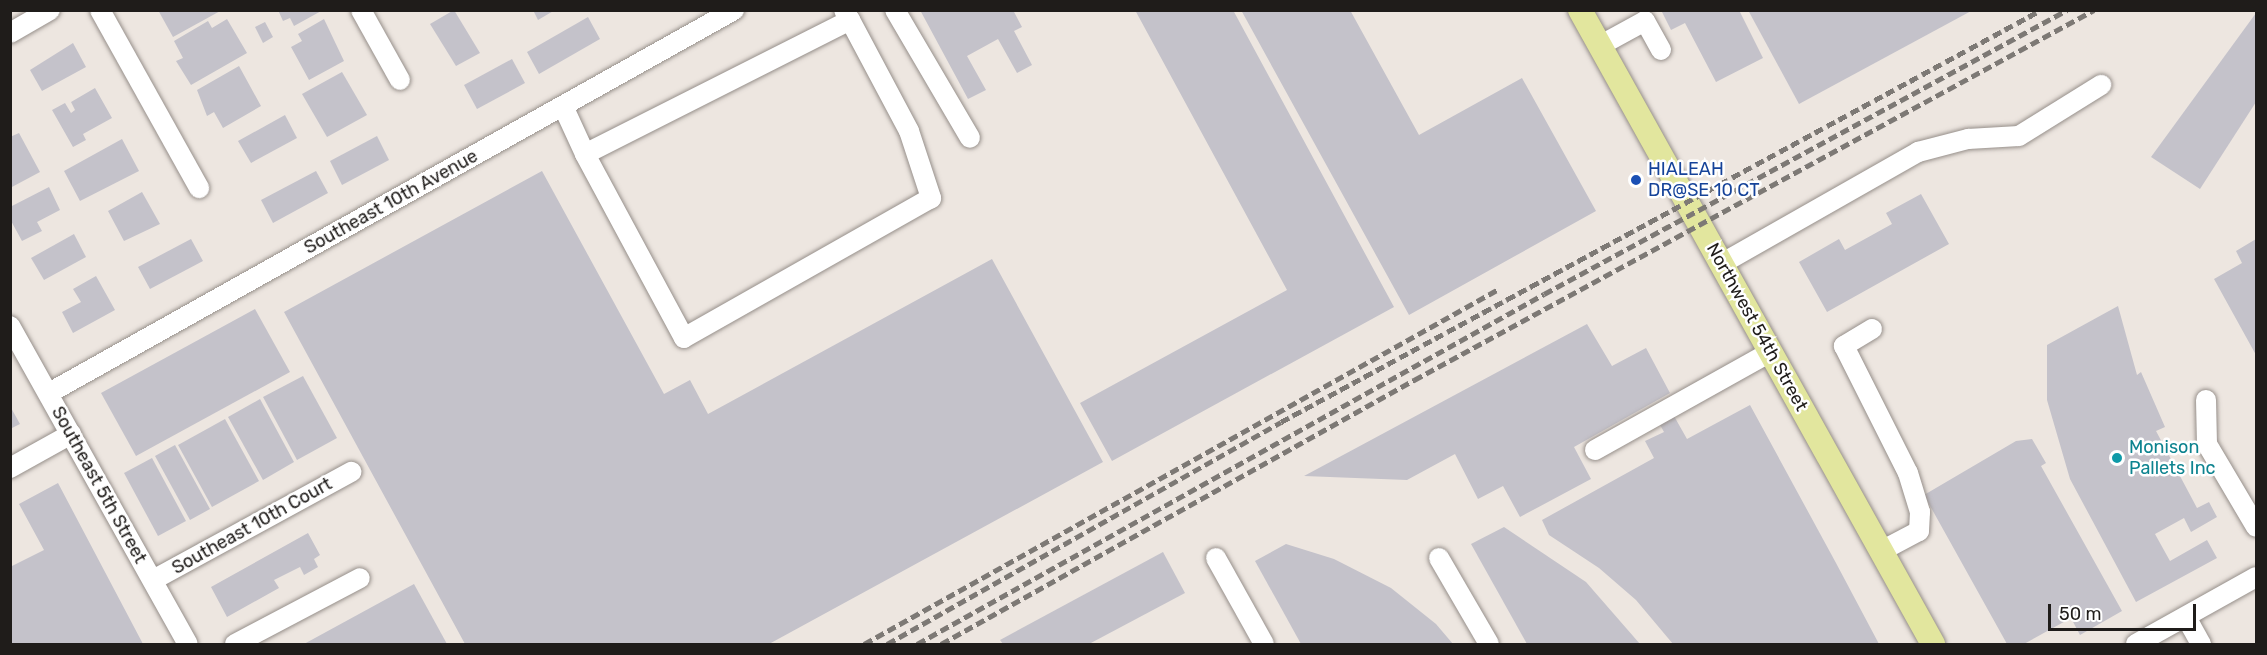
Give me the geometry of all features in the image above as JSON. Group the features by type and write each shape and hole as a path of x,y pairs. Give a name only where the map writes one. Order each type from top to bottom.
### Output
{"main road":[{"name":"Northwest 54th Street","path":"1580,10 1934,645"}],"street":[{"path":"10,33 50,10"},
{"path":"100,10 199,188"},
{"path":"362,10 400,80"},
{"name":"Southeast 10th Avenue","path":"48,393 734,10"},
{"path":"895,10 970,138"},
{"path":"563,106 585,154 684,338 931,198 909,131 847,15 585,154"},
{"path":"1601,45 1645,21 1661,50"},
{"path":"1721,264 1918,152 1968,139 2019,136 2101,85"},
{"name":"Southeast 5th Street","path":"10,326 188,645"},
{"path":"1872,329 1844,346 1908,473 1920,512 1919,531 1881,551"},
{"path":"1595,450 1770,352"},
{"path":"2206,400 2207,444 2256,527"},
{"path":"10,468 71,434"},
{"name":"Southeast 10th Court","path":"153,580 351,472"},
{"path":"1216,558 1264,645"},
{"path":"1439,558 1489,645"},
{"path":"2136,645 2256,577"},
{"path":"236,645 360,578"},
{"path":"2186,617 2201,645"}],"building":[{"path":"158,10 222,10 173,37"},
{"path":"278,10 323,10 294,26 290,18 283,21"},
{"path":"454,10 480,53 456,66 430,24"},
{"path":"533,10 555,10 538,20"},
{"path":"920,10 1013,10 1022,27 1014,31 1032,65 1017,73 998,39 967,56 986,90 968,99"},
{"path":"1135,10 1233,10 1394,307 1112,461 1080,403 1287,290"},
{"path":"1241,10 1350,10 1419,135 1522,78 1596,211 1409,315"},
{"path":"1661,10 1739,10 1763,58 1716,82 1685,23 1671,30"},
{"path":"1748,10 1973,10 1799,104"},
{"path":"2256,13 2256,102 2200,189 2151,157"},
{"path":"588,17 600,39 539,74 527,52"},
{"path":"227,19 247,53 191,85 176,61 183,58 174,41 208,21 212,28"},
{"path":"324,19 344,61 309,80 291,47 302,41 298,34"},
{"path":"265,22 273,37 263,43 255,27"},
{"path":"73,43 86,67 42,91 30,70"},
{"path":"512,59 525,83 477,109 464,85"},
{"path":"239,66 261,106 223,128 214,112 207,116 197,90"},
{"path":"342,72 367,115 327,137 302,94"},
{"path":"95,88 112,118 83,134 86,140 73,147 52,110 65,103 71,113 75,110 71,102"},
{"path":"285,115 297,138 251,163 238,141"},
{"path":"19,133 40,172 10,188 10,137"},
{"path":"377,136 389,160 342,185 330,161"},
{"path":"122,139 139,171 80,201 64,171"},
{"path":"316,171 328,193 273,223 261,200"},
{"path":"542,171 664,394 690,380 708,414 992,259 1103,462 769,644 465,644 284,312"},
{"path":"49,187 60,210 37,222 42,231 22,241 10,219 10,207"},
{"path":"142,192 160,224 124,241 108,211"},
{"path":"1921,194 1949,244 1827,312 1799,262 1839,239 1845,250 1892,224 1886,213"},
{"path":"74,234 86,257 44,280 31,258"},
{"path":"191,239 203,261 150,289 138,267"},
{"path":"2256,239 2256,355 2214,279 2242,263 2236,251"},
{"path":"96,276 115,310 73,333 62,312 81,302 73,289"},
{"name":"Monison Pallets Inc","path":"2118,306 2137,375 2141,372 2165,427 2156,431 2197,508 2209,502 2217,517 2191,532 2184,518 2155,534 2170,561 2207,540 2217,558 2136,602 2070,479 2047,400 2047,345"},
{"path":"255,309 290,372 136,456 101,393"},
{"path":"1587,324 1612,366 1646,348 1670,393 1574,447 1591,479 1520,517 1503,486 1478,499 1455,454 1407,480 1304,476"},
{"path":"303,376 337,438 297,460 263,397"},
{"path":"260,399 294,462 263,480 228,417"},
{"path":"1750,405 1879,644 1673,644 1636,600 1599,568 1549,535 1542,520 1654,458 1645,441 1664,432 1659,423 1674,416 1687,439"},
{"path":"10,406 20,424 10,429"},
{"path":"225,419 259,481 212,507 178,445"},
{"path":"2032,439 2046,463 2041,466 2122,611 2080,635 2071,618 2024,644 2007,644 1924,495 2016,441"},
{"path":"175,445 210,509 190,520 155,456"},
{"path":"152,458 186,521 158,536 124,473"},
{"path":"58,483 143,644 10,644 10,567 44,550 19,504"},
{"path":"1504,527 1586,582 1640,644 1527,644 1471,544"},
{"path":"308,533 320,555 314,559 318,567 304,575 300,567 274,580 279,588 227,617 211,587"},
{"path":"1286,544 1334,559 1391,588 1436,624 1453,644 1301,644 1255,561"},
{"path":"1163,552 1185,593 1089,644 1003,644 1000,640"},
{"path":"414,584 447,644 304,644"}],"railway":[{"path":"887,644 1281,422 2041,10"},
{"path":"917,644 1544,294 2067,10"},
{"path":"941,644 1414,380 2094,10"},
{"path":"864,644 1497,290"}],"place":[{"name":"HIALEAH DR@SE 10 CT","path":"1636,180"},
{"name":"Monison Pallets Inc","path":"2117,458"}]}
